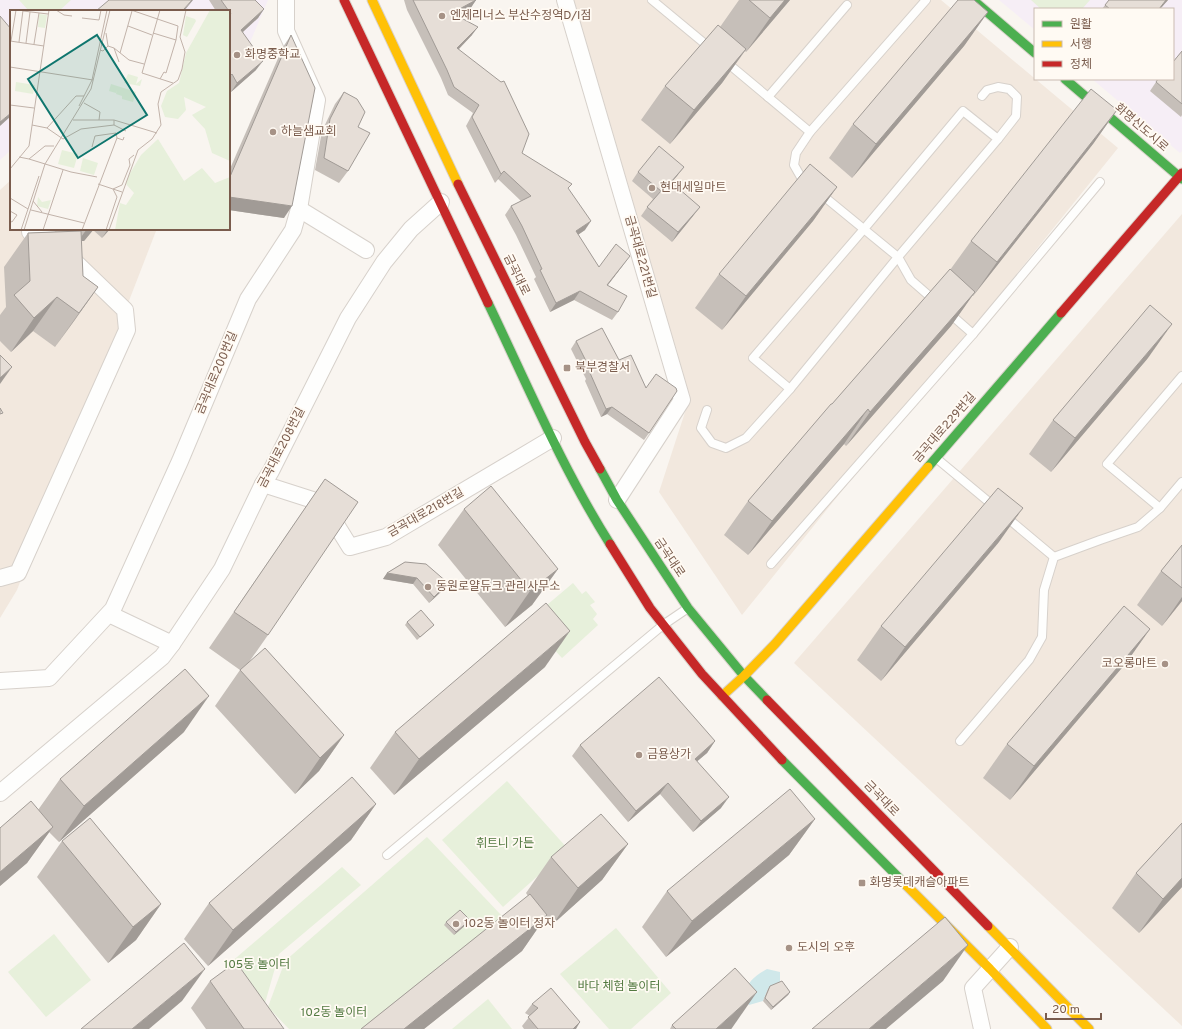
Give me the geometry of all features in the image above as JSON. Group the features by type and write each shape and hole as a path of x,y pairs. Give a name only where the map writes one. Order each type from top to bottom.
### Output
{"main road":[{"path":"344,0 553,438 591,514 650,608 702,674 769,747 990,969 1047,1029"},
{"name":"금곡대로","path":"372,0 459,186 585,442 617,500 688,608 744,676 1089,1029"},
{"path":"973,0 1034,52"},
{"name":"화명신도시로","path":"1066,80 1181,176"},
{"name":"금곡대로229번길","path":"722,696 775,644 1181,176"}],"street":[{"name":"금곡대로200번길","path":"0,681 49,678 113,609 180,461 248,299 293,230 299,209 317,100 286,31 286,0"},
{"name":"금곡대로221번길","path":"565,0 682,400 617,500"},
{"name":"금곡대로208번길","path":"0,793 162,657 172,644 222,569 348,318 384,262 411,229 441,202"},
{"path":"299,209 366,250"},
{"path":"0,578 18,573 127,330 125,310 44,232 30,232"},
{"name":"금곡대로218번길","path":"264,484 316,501 332,518 350,547 386,537 553,438"},
{"path":"109,614 172,644"},
{"path":"982,1029 973,988 1010,948"}],"lane":[{"path":"652,0 810,132"},
{"path":"926,0 810,132 796,153 794,165 802,179 898,257 911,280 973,334"},
{"path":"768,97 847,5"},
{"path":"707,410 701,428 712,443 726,448 746,438 790,389 1016,116 1017,97 1009,90 998,87 987,90 982,96"},
{"path":"790,389 753,358 864,229 962,111 998,139"},
{"path":"771,564 973,334 1100,182"},
{"path":"1160,508 1107,464 1182,376"},
{"path":"936,458 1054,557"},
{"path":"1054,557 1138,527 1160,508 1182,482"},
{"path":"960,741 1029,660 1042,636 1044,590 1054,557"},
{"path":"386,855 663,625 688,608"}],"shaded area":[{"name":"화명중학교","path":"0,0 268,0 230,90 230,10 10,10 10,151 0,160"},
{"path":"573,0 941,0 1034,78 1034,80 1037,80 1118,148 742,615 659,492 688,403"},
{"path":"999,0 1182,0 1182,151 1180,153 1093,80 1174,80 1174,8 1034,8 1034,29"},
{"path":"10,181 10,230 156,231 17,590 0,618 0,190"},
{"path":"1182,214 1182,1026 794,663"}],"green space":[{"path":"19,0 71,0 60,10 28,10"},
{"path":"1031,0 1090,0 1083,8 1040,8"},
{"path":"573,583 582,594 586,591 595,602 590,605 597,614 593,619 598,625 562,658 528,621"},
{"name":"휘트니 가든","path":"507,781 568,849 503,907 442,840"},
{"name":"102동 놀이터","path":"427,837 502,916 366,1029 289,1029 268,1007 285,961"},
{"name":"105동 놀이터","path":"342,867 361,885 279,954 265,1003 230,963"},
{"name":"바다 체험 놀이터","path":"616,928 671,993 631,1029 609,1029 560,974"},
{"path":"54,934 91,980 46,1017 8,972"},
{"path":"488,999 512,1029 452,1029"}],"water":[{"path":"767,969 780,972 780,984 768,989 763,1001 749,1005 747,988 749,983 752,979"}],"building":[{"path":"109,0 192,0 184,9 185,10 97,10"},
{"name":"화명중학교","path":"221,0 255,0 264,9 241,30 263,61 237,83 232,74 230,76 231,14 230,10 228,10"},
{"path":"413,0 476,0 452,13 478,27 457,48 501,82 504,81 529,134 522,153 572,184 568,188 591,221 576,231 599,267 616,244 630,256 607,285 627,296 618,312 580,291 556,303 540,270 542,269 511,206 531,196 504,171 501,174 472,117 479,105 454,87"},
{"path":"749,0 785,0 770,18"},
{"path":"958,0 974,0 988,12 876,144 853,124"},
{"path":"1109,0 1166,0 1160,8 1109,8 1105,5"},
{"path":"0,16 10,28 10,114 0,122"},
{"path":"718,25 746,49 694,110 665,86"},
{"name":"하늘샘교회","path":"291,35 315,88 292,206 230,197 230,177"},
{"path":"1182,51 1182,104 1156,82 1157,80 1174,80 1174,61"},
{"path":"1091,89 1117,110 997,262 971,241"},
{"path":"344,92 357,99 365,112 358,127 370,133 348,171 324,158 330,119"},
{"path":"659,146 684,167 671,182 700,207 678,232 647,207 661,191 638,172"},
{"path":"810,164 837,187 746,296 719,274"},
{"path":"81,231 83,276 98,287 79,313 57,297 34,318 14,295 30,281 28,233"},
{"path":"950,269 975,292 870,412 868,409 772,521 748,501"},
{"path":"1150,305 1172,324 1075,438 1053,420"},
{"path":"602,328 619,360 631,355 646,388 656,374 676,388 677,391 649,433 612,407 606,409 590,373 592,373 576,341"},
{"path":"0,355 12,367 0,378"},
{"path":"325,479 358,502 268,635 234,612"},
{"path":"491,486 558,569 530,591 464,509"},
{"path":"998,488 1023,508 905,647 881,626"},
{"path":"1182,545 1182,588 1161,571"},
{"path":"405,562 426,564 448,583 434,597 417,578 387,573"},
{"path":"546,603 570,631 419,759 395,732"},
{"path":"1124,606 1150,629 1034,766 1007,744"},
{"path":"421,610 434,625 420,637 407,622"},
{"path":"265,648 344,735 320,758 240,670"},
{"path":"185,669 209,696 84,806 60,779"},
{"name":"금용상가","path":"659,677 715,741 695,759 729,797 701,821 668,783 636,811 580,745"},
{"path":"352,777 376,804 233,930 209,903"},
{"path":"790,789 815,819 692,921 667,891"},
{"path":"31,801 53,827 0,872 0,828"},
{"path":"601,814 628,844 578,888 551,857"},
{"path":"90,818 161,904 133,927 62,841"},
{"path":"1182,823 1182,878 1163,899 1136,873"},
{"path":"530,894 547,915 404,1029 361,1029"},
{"name":"102동 놀이터 정자","path":"460,910 470,920 456,932 446,922"},
{"path":"945,917 968,945 869,1029 812,1029"},
{"path":"184,943 205,969 132,1029 81,1029"},
{"path":"236,962 284,1029 244,1029 210,981"},
{"path":"735,968 757,992 716,1029 676,1029 672,1025"},
{"path":"782,981 790,992 773,1007 765,998 770,986"},
{"path":"551,988 580,1022 573,1029 538,1029 528,1017 538,1008 532,1004"}],"traffic: fast":[{"path":"973,0 1034,52"},
{"path":"1066,80 1182,179"},
{"path":"488,303 576,486 610,544"},
{"path":"928,467 1061,313"},
{"path":"600,469 617,500 688,608 744,676 767,700"},
{"path":"782,760 906,885"}],"traffic: slow":[{"path":"372,0 458,184"},
{"path":"722,696 775,644 928,467"},
{"path":"906,885 990,969 1047,1029"},
{"path":"988,926 1089,1029"}],"traffic: jam":[{"path":"344,0 488,303"},
{"path":"1061,313 1182,173"},
{"path":"458,184 585,442 600,469"},
{"path":"610,544 650,608 702,674 782,760"},
{"path":"767,700 988,926"}],"place":[{"name":"엔제리너스 부산수정역D/I점","path":"442,16"},
{"name":"화명중학교","path":"237,55"},
{"name":"하늘샘교회","path":"273,132"},
{"name":"현대세일마트","path":"652,188"},
{"name":"북부경찰서","path":"567,368"},
{"name":"동원로얄듀크 관리사무소","path":"428,587"},
{"name":"코오롱마트","path":"1165,664"},
{"name":"금용상가","path":"639,755"},
{"name":"화명롯데캐슬아파트","path":"862,883"},
{"name":"102동 놀이터 정자","path":"456,924"},
{"name":"도시의 오후","path":"789,948"}]}
